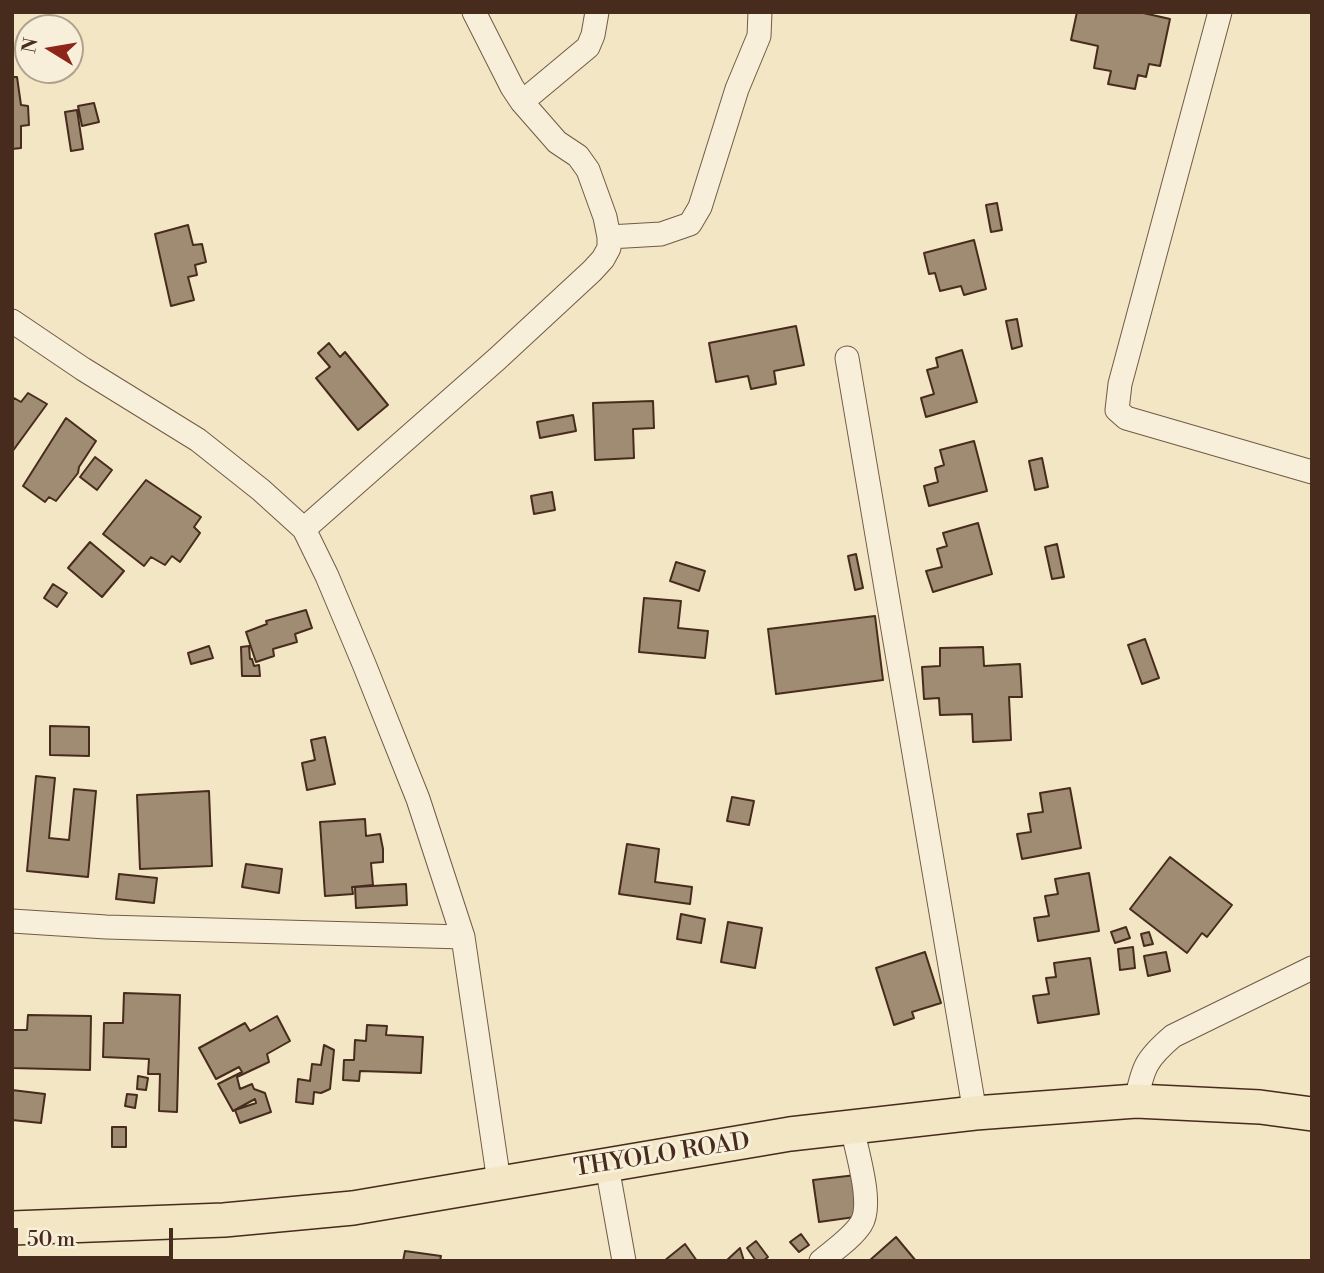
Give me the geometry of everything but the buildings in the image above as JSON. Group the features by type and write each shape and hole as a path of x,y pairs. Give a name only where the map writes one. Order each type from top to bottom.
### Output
{"highway":[{"name":"THYOLO ROAD","path":"12,1228 237,1219 353,1208 790,1134 975,1113 1136,1101 1261,1107 1312,1114"}],"street":[{"path":"303,529 593,271 608,248 606,217 587,170 578,156 557,142 522,103 474,12"},
{"path":"522,103 588,47 597,12"},
{"path":"609,237 660,234 690,224 700,207 737,89 759,36 760,12"},
{"path":"1220,12 1120,384 1117,410 1126,418 1312,472"},
{"path":"12,321 83,369 198,440 261,490 303,529 327,576 365,664 413,787 463,937 499,1182"},
{"path":"847,358 975,1113"},
{"path":"12,921 106,927 463,937"},
{"path":"1136,1101 1142,1071 1154,1053 1173,1036 1312,968"},
{"path":"821,1261 860,1225 866,1215 866,1200 852,1127"},
{"path":"607,1166 624,1261"}]}
